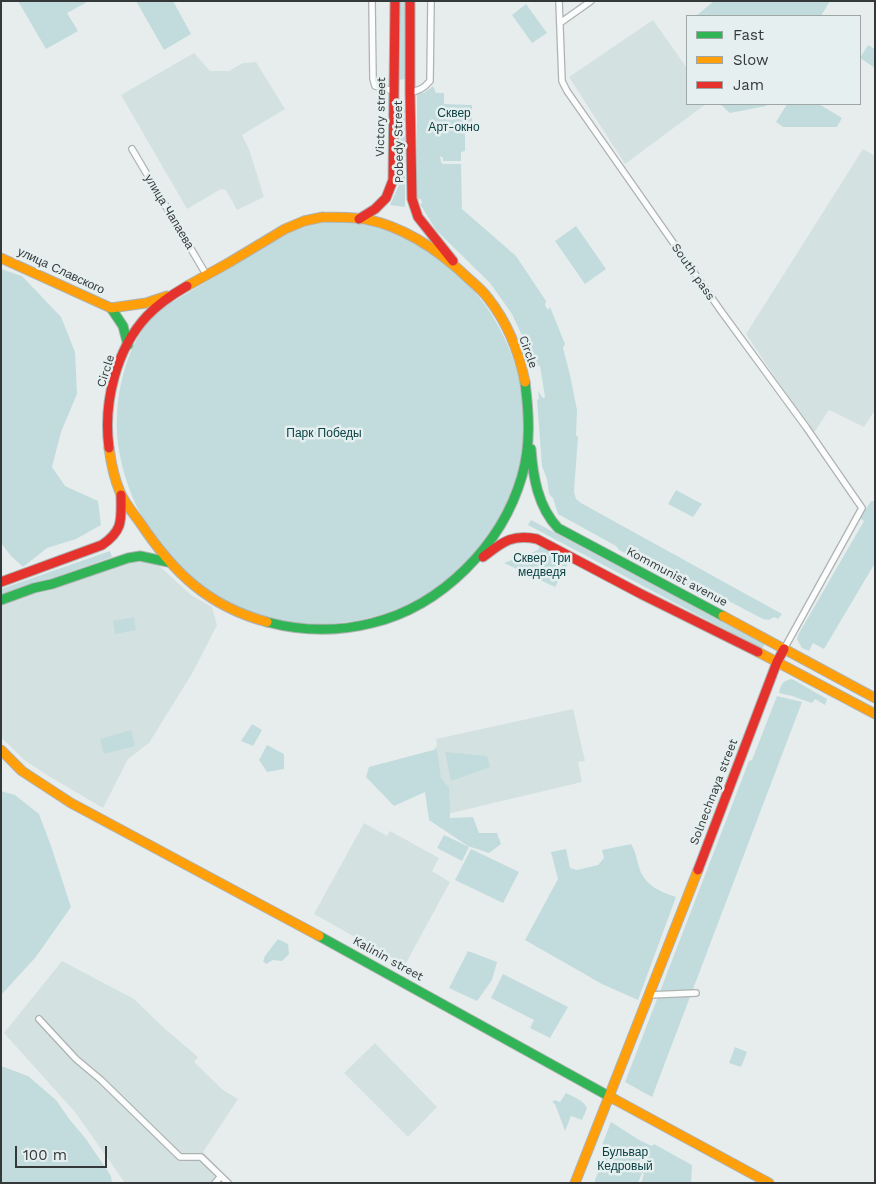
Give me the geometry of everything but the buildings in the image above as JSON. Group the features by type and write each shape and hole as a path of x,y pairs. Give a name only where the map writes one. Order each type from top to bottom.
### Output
{"main road":[{"name":"Victory street","path":"359,219 375,209 386,198 393,180 394,1"},
{"name":"Pobedy Street","path":"410,1 412,199 418,217 458,267"},
{"path":"394,91 410,92"},
{"name":"Circle","path":"323,217 359,219 382,224 410,235 458,267 488,298 504,326 518,354 528,393 529,432 524,469 517,493 500,527 486,547 470,566 445,588 412,608 397,616 347,628 324,630 291,628 272,624 232,610 200,592 168,562 153,543 121,495 112,463 107,416 116,372 128,345 148,315 175,293 276,234 304,221 323,217"},
{"name":"улица Славского","path":"1,258 111,308"},
{"path":"128,345 123,326 111,308 146,303 175,293"},
{"name":"Kommunist avenue","path":"529,432 537,487 547,514 554,524 875,698"},
{"path":"1,582 102,546 112,539 118,530 121,519 121,495"},
{"path":"470,566 501,543 516,537 537,539 875,714"},
{"path":"1,600 128,558 140,556 168,562"},
{"name":"Solnechnaya street","path":"575,1183 777,662 784,649"},
{"name":"Kalinin street","path":"1,750 22,771 71,803 363,960 769,1183"}],"street":[{"path":"372,1 373,79 375,86 394,91"},
{"path":"410,92 416,92 425,88 430,81 431,1"},
{"name":"South pass","path":"559,1 562,81 567,91 862,508"},
{"path":"560,23 591,1"},
{"name":"улица Чапаева","path":"132,149 207,276"},
{"name":"Solnechnaya street","path":"784,649 862,508"},
{"path":"649,995 696,993"},
{"path":"39,1019 76,1059 101,1080 180,1157 201,1157 228,1183"},
{"path":"215,1183 221,1176"}],"shaded area":[{"path":"653,20 686,67 686,105 705,105 625,164 569,77"},
{"path":"194,53 210,71 229,71 243,63 256,62 285,109 242,135 249,149 264,197 237,210 226,190 221,189 187,209 121,95"},
{"path":"863,149 875,156 875,410 864,427 829,410 813,434 746,334"},
{"path":"138,560 156,563 191,595 212,607 217,625 193,672 149,743 128,759 103,808 24,760 1,737 1,604"},
{"path":"573,709 585,761 578,762 582,782 447,814 433,751 437,745 436,739"},
{"path":"364,823 387,836 390,831 439,858 432,871 450,882 405,965 314,914"},
{"path":"62,961 134,999 198,1057 194,1062 223,1090 238,1099 203,1152 233,1183 125,1183 75,1112 4,1033"},
{"path":"375,1043 437,1107 408,1137 344,1073"}],"green space":[{"path":"18,1 89,1 67,13 78,31 46,49"},
{"path":"136,1 173,1 191,34 164,50"},
{"path":"400,1 405,1 405,79 399,80"},
{"path":"714,1 830,1 822,15 697,15"},
{"path":"526,4 547,33 532,43 512,15"},
{"path":"868,45 875,49 875,68 861,59"},
{"name":"Сквер Арт-окно","path":"433,86 436,93 444,93 444,104 472,105 472,132 465,131 465,151 461,152 461,161 443,161 443,158 440,156 443,164 461,164 462,209 516,256 546,301 545,305 548,310 550,307 565,344 563,348 577,410 576,436 578,436 574,492 576,499 782,614 778,619 774,617 769,620 763,619 721,597 720,599 712,599 619,550 616,546 558,514 553,498 549,494 547,479 542,466 538,391 543,398 545,397 540,366 537,366 535,360 533,360 532,354 512,314 490,283 436,230 420,204 422,203 421,199 417,200 417,93 424,93"},
{"path":"721,105 766,105 766,106 730,113"},
{"path":"786,105 821,105 842,118 837,127 783,127 776,122"},
{"path":"400,108 405,108 405,207 390,205 399,185"},
{"name":"Парк Победы","path":"332,221 355,223 377,228 420,246 458,274 474,291 488,309 517,373 524,436 510,496 480,548 435,589 379,615 315,624 246,611 213,593 179,567 152,534 132,497 120,456 117,440 117,418 121,384 130,354 145,326 154,315 167,305 289,233 303,227"},
{"path":"576,226 606,269 585,284 555,241"},
{"path":"1,269 22,276 61,317 75,352 77,394 61,432 52,467 65,486 98,501 101,525 76,539 47,548 23,567 1,543"},
{"path":"676,490 702,504 693,517 668,504"},
{"path":"871,501 875,501 875,563 824,649 813,643 809,651 802,648 797,639 798,635 864,521 860,518"},
{"path":"531,520 765,644 762,649 528,525"},
{"name":"Сквер Три медведя","path":"540,546 569,562 555,587 504,563 538,550"},
{"path":"110,551 112,557 1,596 1,589"},
{"path":"134,617 136,630 115,634 113,621"},
{"path":"792,679 827,699 825,705 815,699 812,703 779,693 782,683"},
{"path":"777,696 802,702 652,1097 625,1082 749,761 752,760"},
{"path":"252,724 262,730 253,746 241,741"},
{"path":"131,730 135,746 104,754 100,739"},
{"path":"267,745 284,754 284,769 267,772 259,760"},
{"path":"437,749 441,778 449,788 450,818 473,817 479,833 497,833 501,844 489,853 468,846 429,820 425,792 394,806 366,777 369,767"},
{"path":"445,752 487,756 490,767 451,781"},
{"path":"1,791 15,795 39,814 71,907 35,958 1,995"},
{"path":"444,835 469,847 462,861 437,848"},
{"path":"631,844 640,870 646,880 660,890 676,897 638,1000 602,984 525,940 558,879 551,852 566,849 570,868 577,870 598,865 604,858 602,850"},
{"path":"471,849 519,872 503,903 455,880"},
{"path":"278,939 288,944 289,954 282,961 273,960 266,964 263,961 265,956"},
{"path":"468,951 497,962 492,980 477,1001 449,988"},
{"path":"503,974 568,1007 550,1038 530,1028 534,1020 491,998"},
{"path":"735,1047 747,1052 741,1067 729,1063"},
{"path":"1,1066 28,1076 56,1100 111,1176 112,1183 1,1183"},
{"path":"566,1093 581,1101 587,1108 582,1120 571,1116 565,1131 555,1104 552,1102 555,1100 560,1102"},
{"name":"Бульвар Кедровый","path":"611,1122 641,1141 652,1146 654,1144 692,1165 691,1183 641,1183 644,1174 642,1173 638,1183 594,1183 603,1159 602,1145"}],"traffic: fast":[{"path":"111,308 123,326 128,345"},
{"path":"267,622 306,629 346,628 372,623 398,615 422,603 466,569 500,526 513,501 522,476 527,452 528,429 525,382"},
{"path":"531,449 533,470 541,501 551,520 558,528 723,616"},
{"path":"1,600 128,558 140,556 168,562"},
{"path":"319,936 614,1099"}],"traffic: slow":[{"path":"323,217 360,218 380,223 408,234 446,259 482,290 495,307 511,338 525,382"},
{"path":"187,286 285,229 304,221 323,217"},
{"path":"1,258 111,308"},
{"path":"111,308 146,303 167,296"},
{"path":"109,448 114,476 122,496 166,558 194,585 210,597 227,607 267,622"},
{"path":"723,616 875,698"},
{"path":"758,652 875,714"},
{"path":"1,750 22,771 71,803 319,936"},
{"path":"575,1183 698,870"},
{"path":"614,1099 769,1183"}],"traffic: jam":[{"path":"359,219 375,209 386,198 393,180 395,1"},
{"path":"410,1 412,199 418,217 453,261"},
{"path":"109,448 108,413 110,395 114,378 127,344 136,329 152,311 166,299 187,286"},
{"path":"1,582 102,545 109,540 118,529 120,523 121,495"},
{"path":"483,557 508,540 520,538 537,539 641,594 758,652"},
{"path":"698,870 777,662 784,649"}]}
